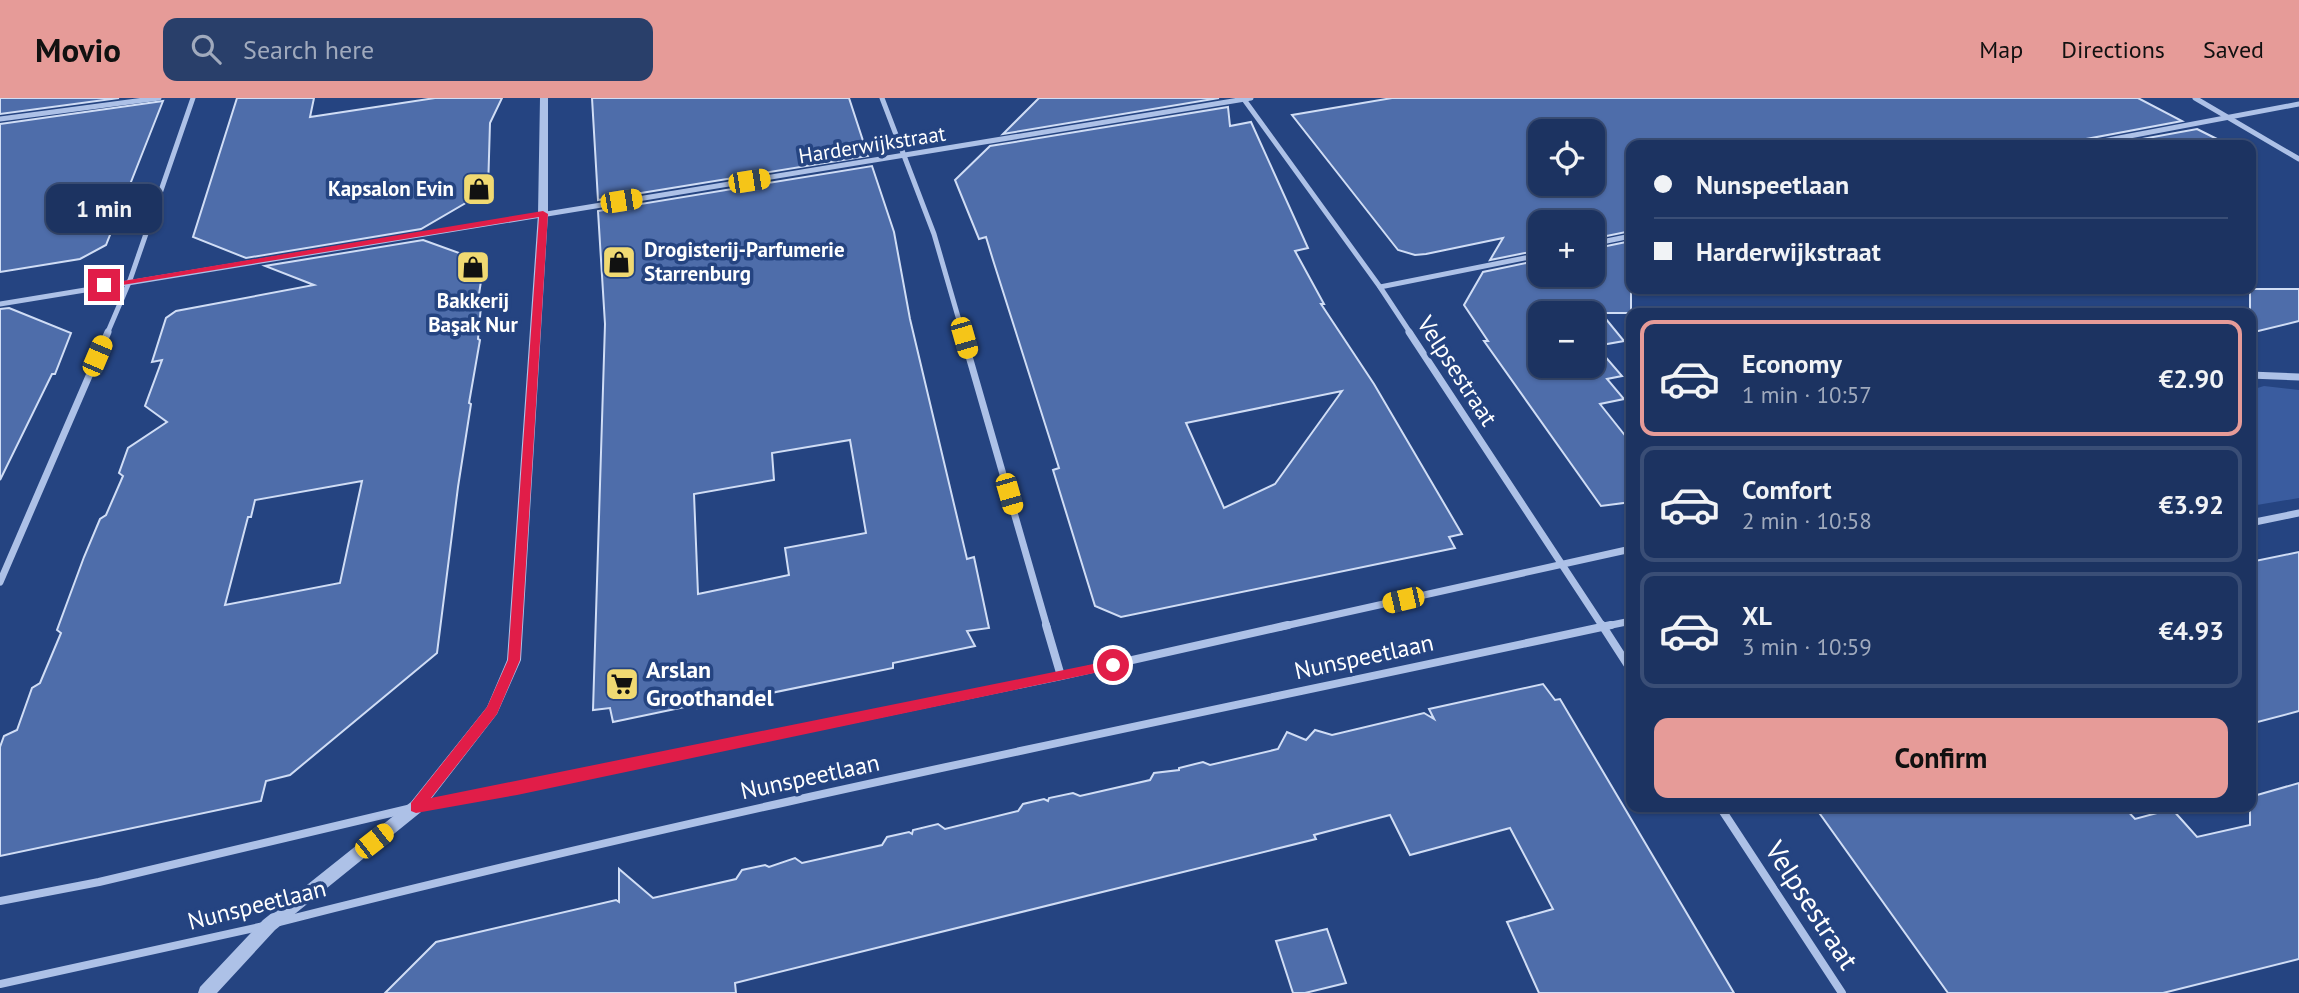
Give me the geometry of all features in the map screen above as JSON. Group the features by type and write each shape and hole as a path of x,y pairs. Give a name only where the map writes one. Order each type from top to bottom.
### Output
{"street":[{"path":"0,119 159,98"},
{"path":"0,582 130,280 194,98"},
{"path":"206,993 269,925 416,807 492,710 514,660 543,214 544,98"},
{"path":"882,98 934,234 1061,677"},
{"name":"Harderwijkstraat","path":"0,304 130,280 904,156 1246,98"},
{"name":"Velpsestraat","path":"1246,98 1380,287 1626,662"},
{"path":"2196,98 2299,159"},
{"path":"2107,140 2299,104"},
{"path":"1605,241 1626,237"},
{"path":"1380,287 1528,257"},
{"path":"2256,375 2299,377"},
{"path":"2256,522 2299,513"},
{"name":"Nunspeetlaan","path":"0,901 99,882 416,807 517,789 1061,677 1626,550"},
{"name":"Nunspeetlaan","path":"0,984 269,925 441,881 801,800 1626,622"},
{"name":"Velpsestraat","path":"1723,812 1842,993"}],"shaded area":[{"path":"2264,386 2299,390 2299,498 2256,505 2256,388"}],"building":[{"path":"0,98 119,98 0,114"},
{"path":"237,98 314,98 310,117 435,98 502,98 490,123 488,190 421,229 246,258 193,237"},
{"path":"592,98 849,98 868,156 598,200"},
{"path":"1039,98 1219,98 1003,134"},
{"path":"1392,98 2138,98 2182,121 2081,140 1626,140 1626,232 1605,236 1605,210 1528,210 1528,252 1490,260 1503,238 1415,255 1398,250 1292,115"},
{"path":"163,101 106,245 80,259 0,272 0,124"},
{"path":"1228,107 1230,126 1251,122 1308,248 1295,251 1324,304 1321,304 1374,384 1462,534 1449,537 1455,548 1121,617 1095,606 1053,470 1059,468 986,237 979,239 955,180 990,146","holes":["1342,391 1275,484 1224,508 1186,423"]},
{"path":"2197,129 2219,140 2136,140"},
{"path":"872,166 894,232 910,319 967,559 974,557 989,628 967,631 975,646 893,663 893,668 698,708 699,704 613,722 610,708 593,710 605,324 598,211","holes":["850,440 866,533 785,548 789,575 698,594 694,494 774,480 772,453"]},
{"path":"423,240 484,262 477,307 481,306 480,340 469,403 471,404 437,653 290,775 266,781 261,801 0,856 0,747 4,736 17,730 32,688 40,683 61,633 57,630 84,557 123,476 119,473 128,448 167,422 145,406 162,360 152,362 166,318 176,311 314,285 265,266","holes":["362,481 340,583 225,605 255,500"]},
{"path":"1626,242 1626,294 1631,294 1631,308 1626,308 1626,313 1605,313 1605,301 1528,301 1528,378 1605,378 1605,356 1622,376 1607,379 1624,399 1600,404 1626,437 1626,503 1601,506 1484,341 1488,341 1464,305 1483,272 1528,263 1528,287 1605,287 1605,246"},
{"path":"2256,289 2299,289 2299,321 2256,332 2256,308 2250,308 2250,294 2256,294"},
{"path":"9,308 71,333 55,374 52,374 0,480 0,309"},
{"path":"1605,318 1624,341 1605,344"},
{"path":"2299,552 2299,711 2256,722 2256,561"},
{"path":"1543,684 1555,700 1560,699 1734,993 1539,993 1507,922 1553,909 1510,828 1410,855 1390,815 1314,835 1316,839 735,983 736,993 385,993 436,942 616,900 619,902 619,869 653,898 736,879 742,870 765,865 769,867 795,858 802,863 882,845 887,837 909,832 912,834 913,830 938,824 945,829 1018,811 1023,804 1044,799 1048,801 1049,798 1073,793 1080,796 1150,780 1154,773 1179,770 1203,762 1210,765 1278,749 1287,732 1306,740 1315,730 1332,735 1424,713 1434,719 1429,709"},
{"path":"2299,783 2299,959 2163,993 1948,993 1819,812 2129,812 2135,819 2161,812 2175,812 2197,837 2250,825 2250,812 2256,812 2256,795"},
{"path":"1327,929 1346,983 1305,993 1293,993 1276,941"}],"place":[{"name":"Kapsalon Evin","path":"479,189"},
{"name":"Drogisterij-Parfumerie Starrenburg","path":"619,262"},
{"name":"Bakkerij Başak Nur","path":"473,267"},
{"name":"Arslan Groothandel","path":"622,684"}],"route":[{"path":"104,285 543,214 514,660 492,710 416,807 517,789 1113,665"}]}
